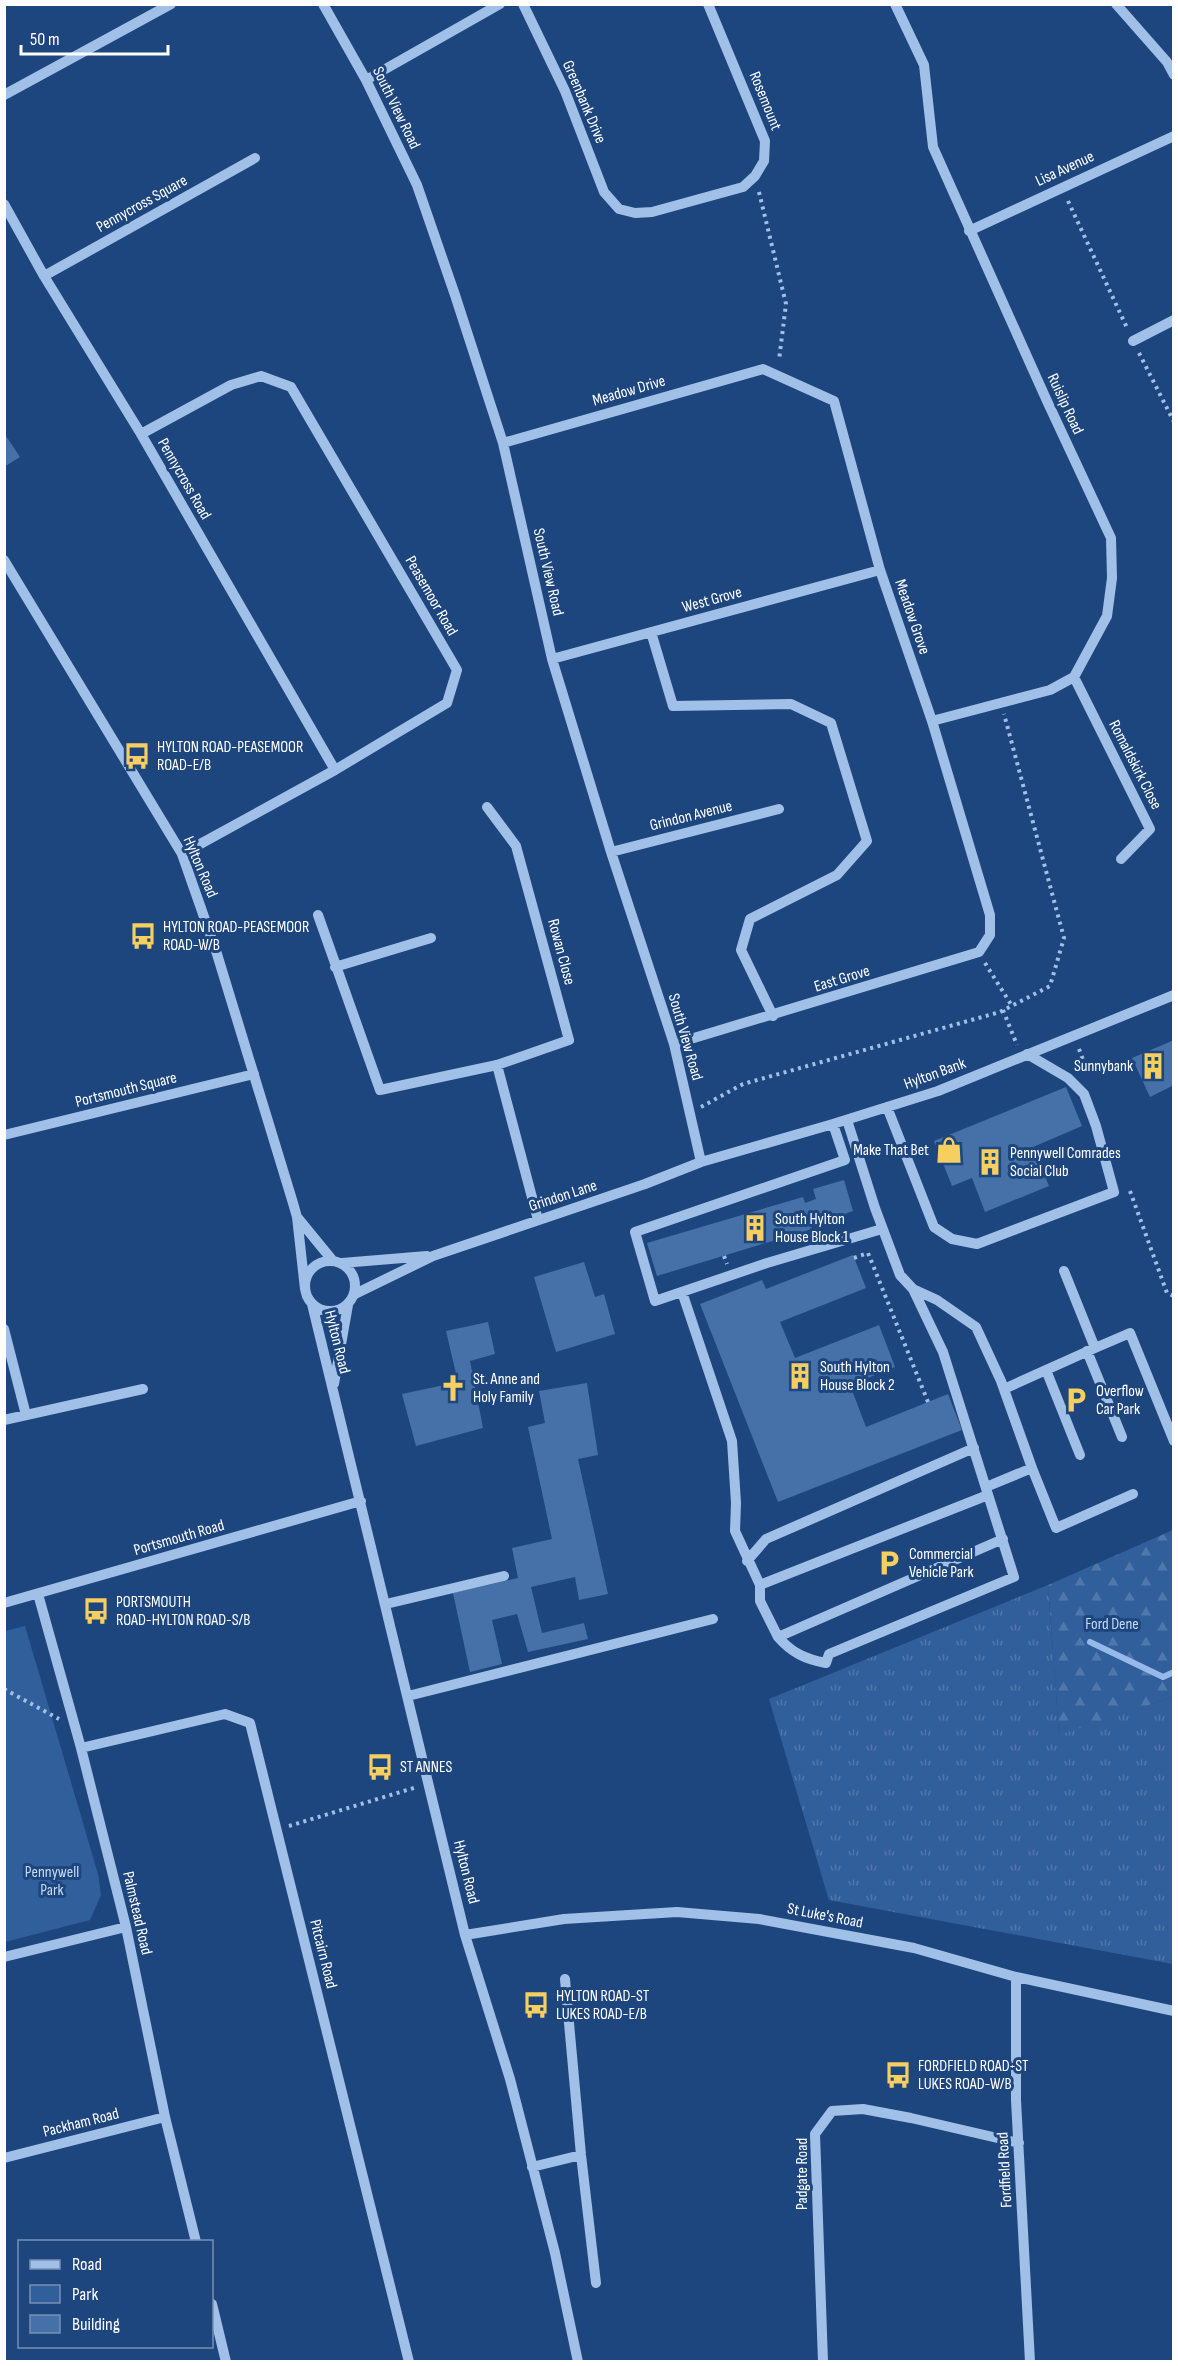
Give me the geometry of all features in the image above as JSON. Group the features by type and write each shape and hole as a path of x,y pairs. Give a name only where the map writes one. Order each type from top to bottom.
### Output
{"street":[{"path":"4,95 171,4"},
{"name":"South View Road","path":"323,4 366,80 417,185 503,443 552,659 611,852 674,1044 700,1162"},
{"path":"366,80 500,4"},
{"name":"Greenbank Drive","path":"524,4 565,91 604,192 619,209 635,213 652,212 743,187 755,176"},
{"name":"Rosemount","path":"708,4 765,141 764,161 755,176"},
{"name":"Ruislip Road","path":"895,4 924,65 933,147 969,231 1111,538 1112,578 1107,616 1074,677"},
{"path":"1116,4 1167,62 1173,75"},
{"name":"Lisa Avenue","path":"969,231 1173,136"},
{"name":"Pennycross Square","path":"44,276 255,158"},
{"name":"Pennycross Road","path":"4,204 44,276 141,434 335,770"},
{"path":"1133,341 1173,320"},
{"name":"Meadow Drive","path":"503,443 763,369"},
{"name":"Meadow Grove","path":"763,369 834,401 880,570 932,721 990,915 990,935 979,952"},
{"name":"Peasemoor Road","path":"141,434 231,385 261,376 291,387 457,670 447,703 335,770 182,854"},
{"name":"Hylton Road","path":"4,560 182,854 217,954 297,1217 305,1289"},
{"name":"West Grove","path":"552,659 880,570"},
{"path":"651,632 673,706 791,704 831,723 867,841 837,875 750,919 741,950 773,1016"},
{"path":"932,721 1050,690 1074,677"},
{"name":"Romaldskirk Close","path":"1074,677 1150,829 1121,859"},
{"name":"Rowan Close","path":"318,915 380,1090 497,1065 569,1041 516,846 487,807"},
{"name":"Grindon Avenue","path":"611,852 779,809"},
{"path":"335,967 431,938"},
{"name":"East Grove","path":"674,1044 979,952"},
{"name":"Hylton Bank","path":"700,1162 938,1091 1173,995"},
{"path":"887,1107 934,1227 952,1239 977,1244 1114,1192 1096,1126 1084,1094 1068,1078 1024,1056"},
{"path":"497,1065 538,1220"},
{"name":"Portsmouth Square","path":"4,1135 254,1074"},
{"path":"682,1292 732,1441 736,1503 735,1531 760,1585 759,1601 778,1637 787,1647 803,1659 826,1663 829,1654 1014,1577 943,1352 913,1289 900,1275 882,1229 847,1120"},
{"path":"833,1124 844,1160 635,1232 655,1301 767,1263 882,1229"},
{"name":"Grindon Lane","path":"355,1294 433,1256 645,1184 700,1162"},
{"name":"Hylton Road","path":"297,1217 338,1262"},
{"name":"Grindon Lane","path":"338,1262 433,1256"},
{"path":"324,1261 338,1262 352,1272 356,1285 355,1294 348,1305 336,1311 328,1311 312,1304 305,1289 309,1273 316,1265 324,1261"},
{"path":"1064,1271 1122,1437"},
{"path":"913,1289 937,1300 976,1326 1004,1389 1056,1528 1133,1494"},
{"name":"Hylton Road","path":"312,1304 465,1935 510,2079 555,2253 578,2361"},
{"name":"Hylton Road","path":"333,1387 348,1305"},
{"path":"4,1329 26,1416"},
{"path":"1004,1389 1130,1333 1173,1441"},
{"path":"1046,1370 1080,1455"},
{"path":"4,1420 143,1389"},
{"path":"747,1561 766,1539 974,1448"},
{"path":"760,1585 987,1491 1032,1468"},
{"name":"Portsmouth Road","path":"4,1603 361,1501"},
{"path":"778,1637 1002,1539"},
{"path":"386,1604 504,1576"},
{"name":"Palmstead Road","path":"38,1594 81,1748 126,1927 165,2116 196,2240"},
{"path":"408,1696 713,1619"},
{"name":"Pitcairn Road","path":"81,1748 225,1714 250,1723 409,2361"},
{"name":"St Luke's Road","path":"465,1935 564,1919 677,1912 759,1919 914,1948 1016,1977 1173,2011"},
{"path":"4,1957 126,1927"},
{"name":"Fordfield Road","path":"1016,1977 1019,2143 1030,2361"},
{"path":"565,1979 581,2155 596,2283"},
{"name":"Padgate Road","path":"823,2361 815,2134 832,2111 863,2109 1019,2143"},
{"name":"Packham Road","path":"4,2158 165,2116"},
{"path":"532,2167 581,2155"},
{"path":"213,2308 226,2361"}],"path":[{"path":"755,176 786,304 777,375"},
{"path":"1062,186 1173,422"},
{"path":"979,952 1012,1005"},
{"path":"1003,1010 1024,1056"},
{"path":"854,1258 868,1253 928,1402"},
{"path":"4,1689 75,1729"},
{"path":"277,1830 429,1784"}],"green space":[{"name":"Ford Dene","path":"1173,1530 1173,1697 1059,1735 1048,1585"},
{"path":"1048,1585 1059,1734 1173,1697 1173,1964 829,1900 769,1699"},
{"name":"Pennywell Park","path":"25,1626 98,1874 101,1895 90,1920 5,1942 5,1631"}],"building":[{"path":"4,433 20,457 4,467"},
{"name":"Sunnybank","path":"1174,1040 1174,1085 1150,1097 1132,1058"},
{"name":"Pennywell Comrades Social Club","path":"1066,1087 1082,1126 1033,1147 1049,1186 985,1212 972,1178 952,1186 934,1141"},
{"name":"South Hylton House Block 1","path":"844,1180 853,1211 822,1222 821,1218 811,1222 812,1229 657,1276 647,1243 803,1197 805,1203 816,1199 813,1189"},
{"name":"South Hylton House Block 2","path":"853,1255 866,1288 780,1322 795,1358 879,1325 895,1367 850,1385 866,1427 948,1394 962,1430 778,1502 700,1304 762,1280 766,1289"},
{"path":"584,1262 595,1297 604,1294 615,1334 556,1352 534,1277"},
{"name":"St. Anne and Holy Family","path":"488,1322 495,1354 470,1361 483,1428 416,1446 402,1394 458,1382 446,1331"},
{"path":"587,1383 598,1455 578,1459 608,1594 579,1600 575,1577 531,1587 542,1633 584,1623 588,1639 528,1652 517,1614 492,1620 502,1664 470,1672 453,1593 518,1578 512,1548 552,1539 528,1427 545,1423 539,1391"}],"waterway":[{"path":"1090,1642 1163,1677 1174,1672"}],"place":[{"name":"HYLTON ROAD-PEASEMOOR ROAD-E/B","path":"137,756"},
{"name":"HYLTON ROAD-PEASEMOOR ROAD-W/B","path":"143,936"},
{"name":"Sunnybank","path":"1153,1066"},
{"name":"Make That Bet","path":"949,1150"},
{"name":"Pennywell Comrades Social Club","path":"990,1162"},
{"name":"South Hylton House Block 1","path":"755,1228"},
{"name":"South Hylton House Block 2","path":"800,1376"},
{"name":"St. Anne and Holy Family","path":"453,1388"},
{"name":"Overflow Car Park","path":"1076,1400"},
{"name":"Commercial Vehicle Park","path":"889,1563"},
{"name":"PORTSMOUTH ROAD-HYLTON ROAD-S/B","path":"96,1611"},
{"name":"ST ANNES","path":"380,1767"},
{"name":"HYLTON ROAD-ST LUKES ROAD-E/B","path":"536,2005"},
{"name":"FORDFIELD ROAD-ST LUKES ROAD-W/B","path":"898,2075"}]}
